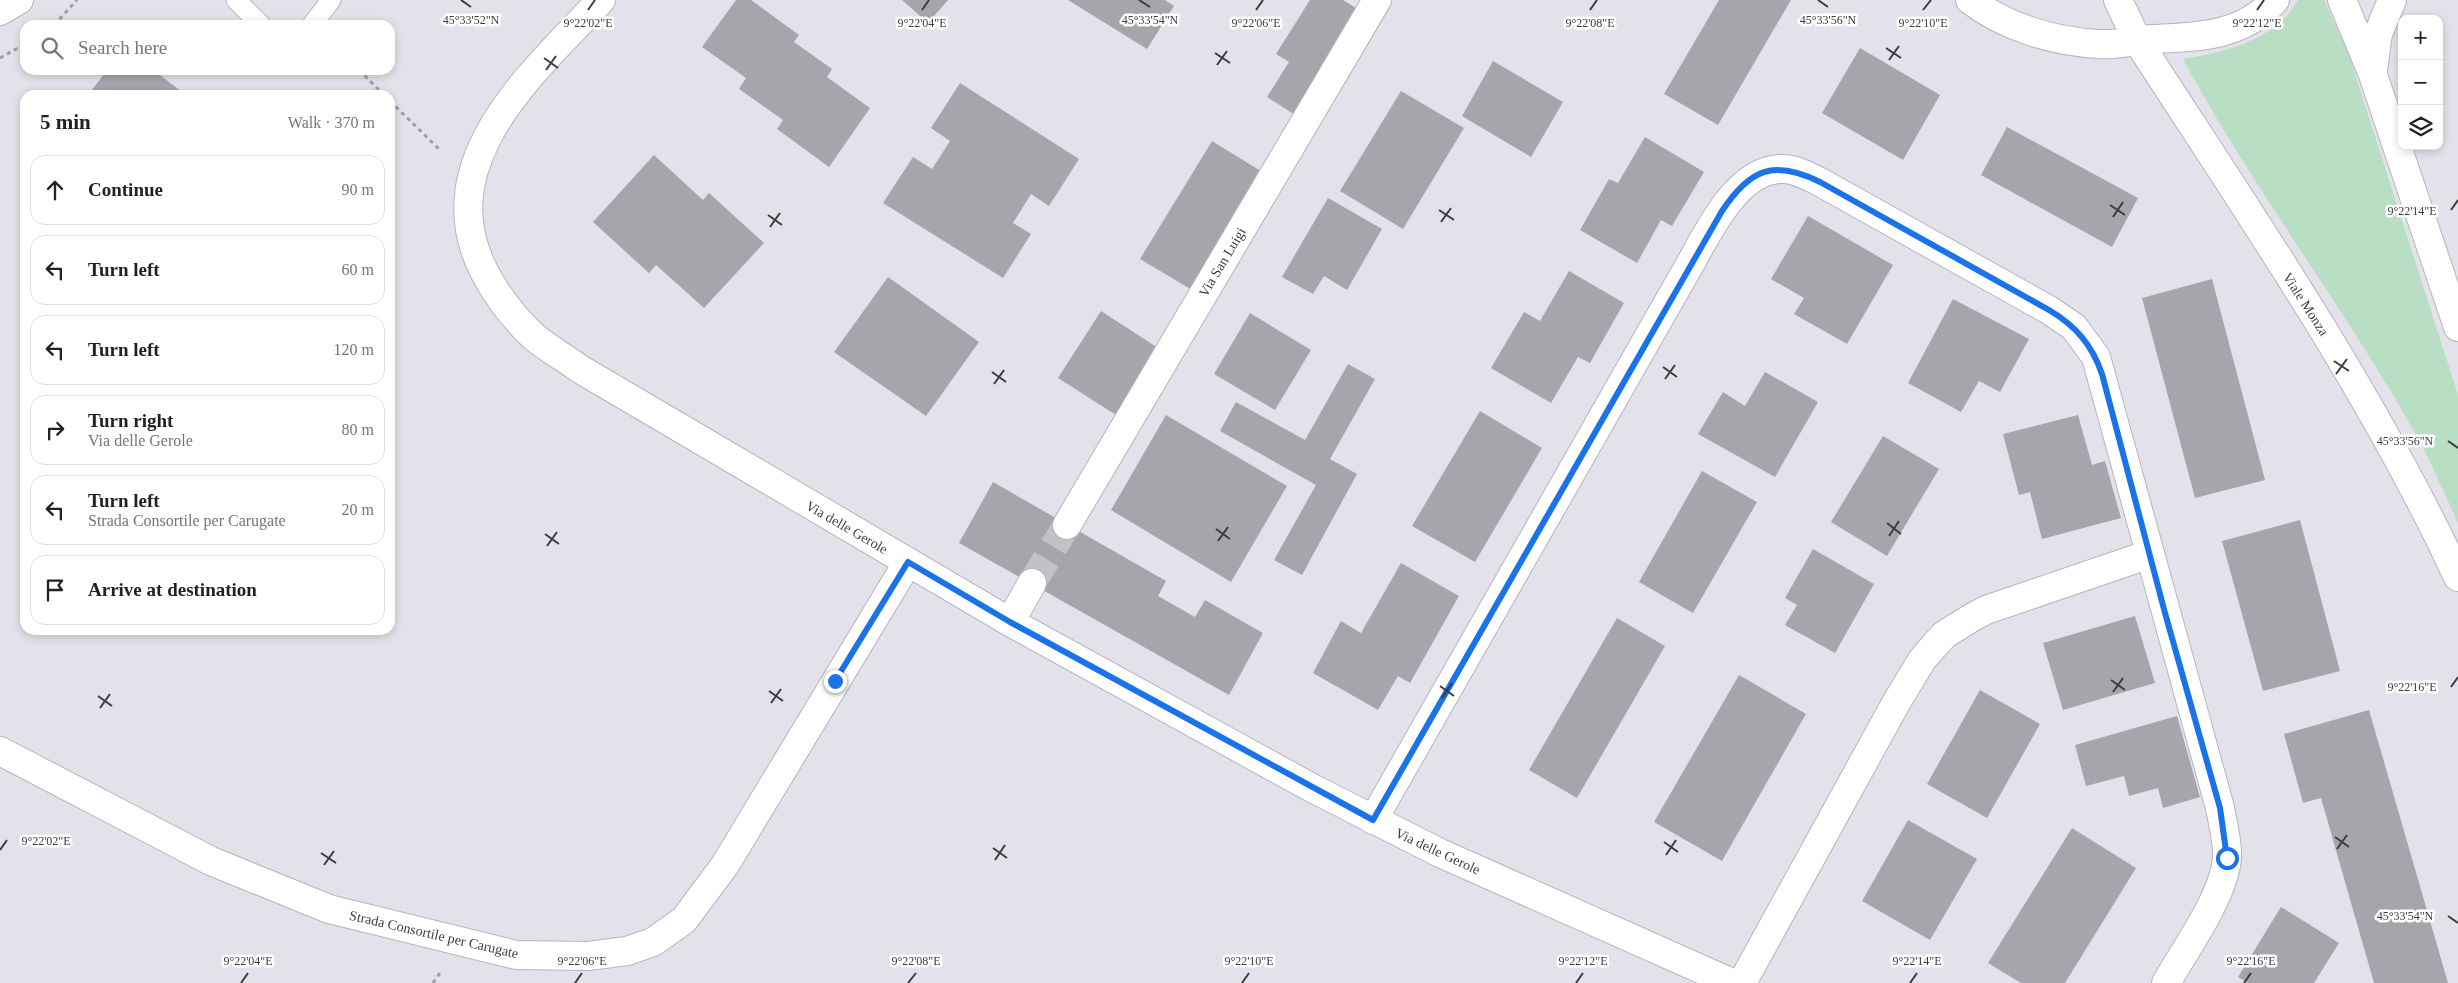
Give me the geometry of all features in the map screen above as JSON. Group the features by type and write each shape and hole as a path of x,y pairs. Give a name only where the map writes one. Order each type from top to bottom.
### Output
{"street":[{"path":"0,12 18,0"},
{"name":"Via delle Gerole","path":"601,0 523,86 489,133 479,151 467,194 467,226 475,254 500,298 534,336 580,369 1010,622 1373,820 1440,853 1732,983"},
{"name":"Via San Luigi","path":"1067,525 1378,0"},
{"path":"1970,0 1983,10 2006,21 2055,37 2100,45 2137,40 2205,37 2244,25 2275,0"},
{"name":"Viale Monza","path":"2118,0 2137,40 2337,352 2423,503 2458,577"},
{"path":"2342,0 2373,75 2458,327"},
{"path":"2373,75 2378,34 2392,0"},
{"path":"1373,820 1722,211 1737,191 1751,178 1766,171 1792,170 1820,182 2049,310 2074,327 2085,339 2099,366 2220,808 2227,858 2215,896 2166,983"},
{"path":"1742,983 1896,703 1922,660 1944,635 1986,610 2150,554"},
{"name":"Strada Consortile per Carugate","path":"0,751 211,861 330,909 516,955 588,956 627,951 653,942 684,920 725,865 908,562"},
{"path":"1010,622 1032,583"}],"lane":[{"path":"236,0 256,20"},
{"path":"316,20 331,0"}],"path":[{"path":"59,20 77,0"},
{"path":"0,58 20,47"},
{"path":"363,75 379,90"},
{"path":"395,106 470,180"}],"green space":[{"path":"2298,0 2324,0 2349,55 2458,395 2458,523 2419,440 2391,391 2240,156 2183,59 2223,51 2249,42 2273,28 2286,17"}],"building":[{"path":"736,0 751,0 799,35 794,42 832,69 827,77 870,108 829,167 777,129 783,120 739,89 746,78 702,47"},
{"path":"902,0 948,0 928,23"},
{"path":"1068,0 1165,0 1174,6 1147,49"},
{"path":"1310,0 1343,0 1364,13 1297,116 1267,97 1289,62 1276,54"},
{"path":"1719,0 1791,0 1718,125 1664,94"},
{"path":"1860,48 1940,95 1903,160 1822,113"},
{"path":"1493,61 1563,102 1531,157 1462,116"},
{"path":"103,75 160,75 179,90 92,90"},
{"path":"960,83 1079,159 1049,206 1031,194 1013,223 1031,234 1003,278 883,203 913,157 932,169 950,141 931,128"},
{"path":"1401,91 1464,128 1403,229 1340,191"},
{"path":"2007,127 2138,198 2112,247 1981,175"},
{"path":"1645,137 1704,172 1672,226 1661,220 1637,263 1580,230 1609,179 1618,183"},
{"path":"1212,141 1264,173 1192,290 1140,259"},
{"path":"654,155 703,200 709,193 764,243 704,308 656,265 649,273 593,222"},
{"path":"1328,198 1382,229 1347,290 1324,276 1313,294 1282,277"},
{"path":"1808,216 1893,265 1847,344 1794,314 1804,298 1771,279"},
{"path":"1569,271 1624,303 1590,363 1578,357 1551,403 1491,368 1524,312 1540,321"},
{"path":"888,277 979,342 926,416 834,352"},
{"path":"2212,279 2265,480 2195,498 2142,298"},
{"path":"1953,299 2029,339 2000,392 1979,381 1961,412 1908,383"},
{"path":"1101,311 1158,348 1116,415 1058,378"},
{"path":"1250,313 1311,350 1275,410 1214,374"},
{"path":"1348,364 1375,379 1330,459 1357,474 1302,575 1274,560 1316,485 1220,431 1236,402 1305,440"},
{"path":"1765,372 1818,402 1775,477 1698,434 1723,392 1745,406"},
{"path":"1480,411 1542,448 1475,562 1412,526"},
{"path":"1166,415 1287,486 1231,582 1111,510"},
{"path":"2078,415 2092,465 2105,461 2121,518 2042,539 2030,492 2019,495 2003,434"},
{"path":"1883,436 1939,469 1887,556 1831,522"},
{"path":"1702,471 1757,502 1693,613 1639,582"},
{"path":"993,482 1166,581 1158,596 1195,617 1205,600 1263,633 1229,695 959,543"},
{"path":"2300,520 2340,671 2263,691 2222,541"},
{"path":"1813,549 1874,584 1835,653 1785,625 1797,605 1785,598"},
{"path":"1401,563 1459,596 1410,683 1398,676 1378,710 1313,673 1341,621 1361,633"},
{"path":"2135,616 2155,683 2063,710 2043,643"},
{"path":"1617,618 1665,646 1577,798 1529,770"},
{"path":"1739,675 1806,714 1722,861 1654,822"},
{"path":"1980,690 2040,724 1987,818 1927,784"},
{"path":"2369,710 2448,983 2374,983 2321,798 2303,803 2284,734"},
{"path":"2177,716 2200,797 2163,808 2158,788 2129,796 2124,776 2086,786 2075,745"},
{"path":"1908,820 1977,859 1930,940 1862,901"},
{"path":"2072,828 2136,868 2065,983 2021,983 1988,963"},
{"path":"2281,907 2339,943 2314,983 2248,983 2238,977"}],"tunnel":[{"path":"1032,583 1067,525"}],"route":[{"path":"835,681 908,562 1010,622 1373,820 1722,211 1737,191 1751,178 1766,171 1792,170 1820,182 2062,317 2085,339 2096,356 2220,808 2227,858"}]}
